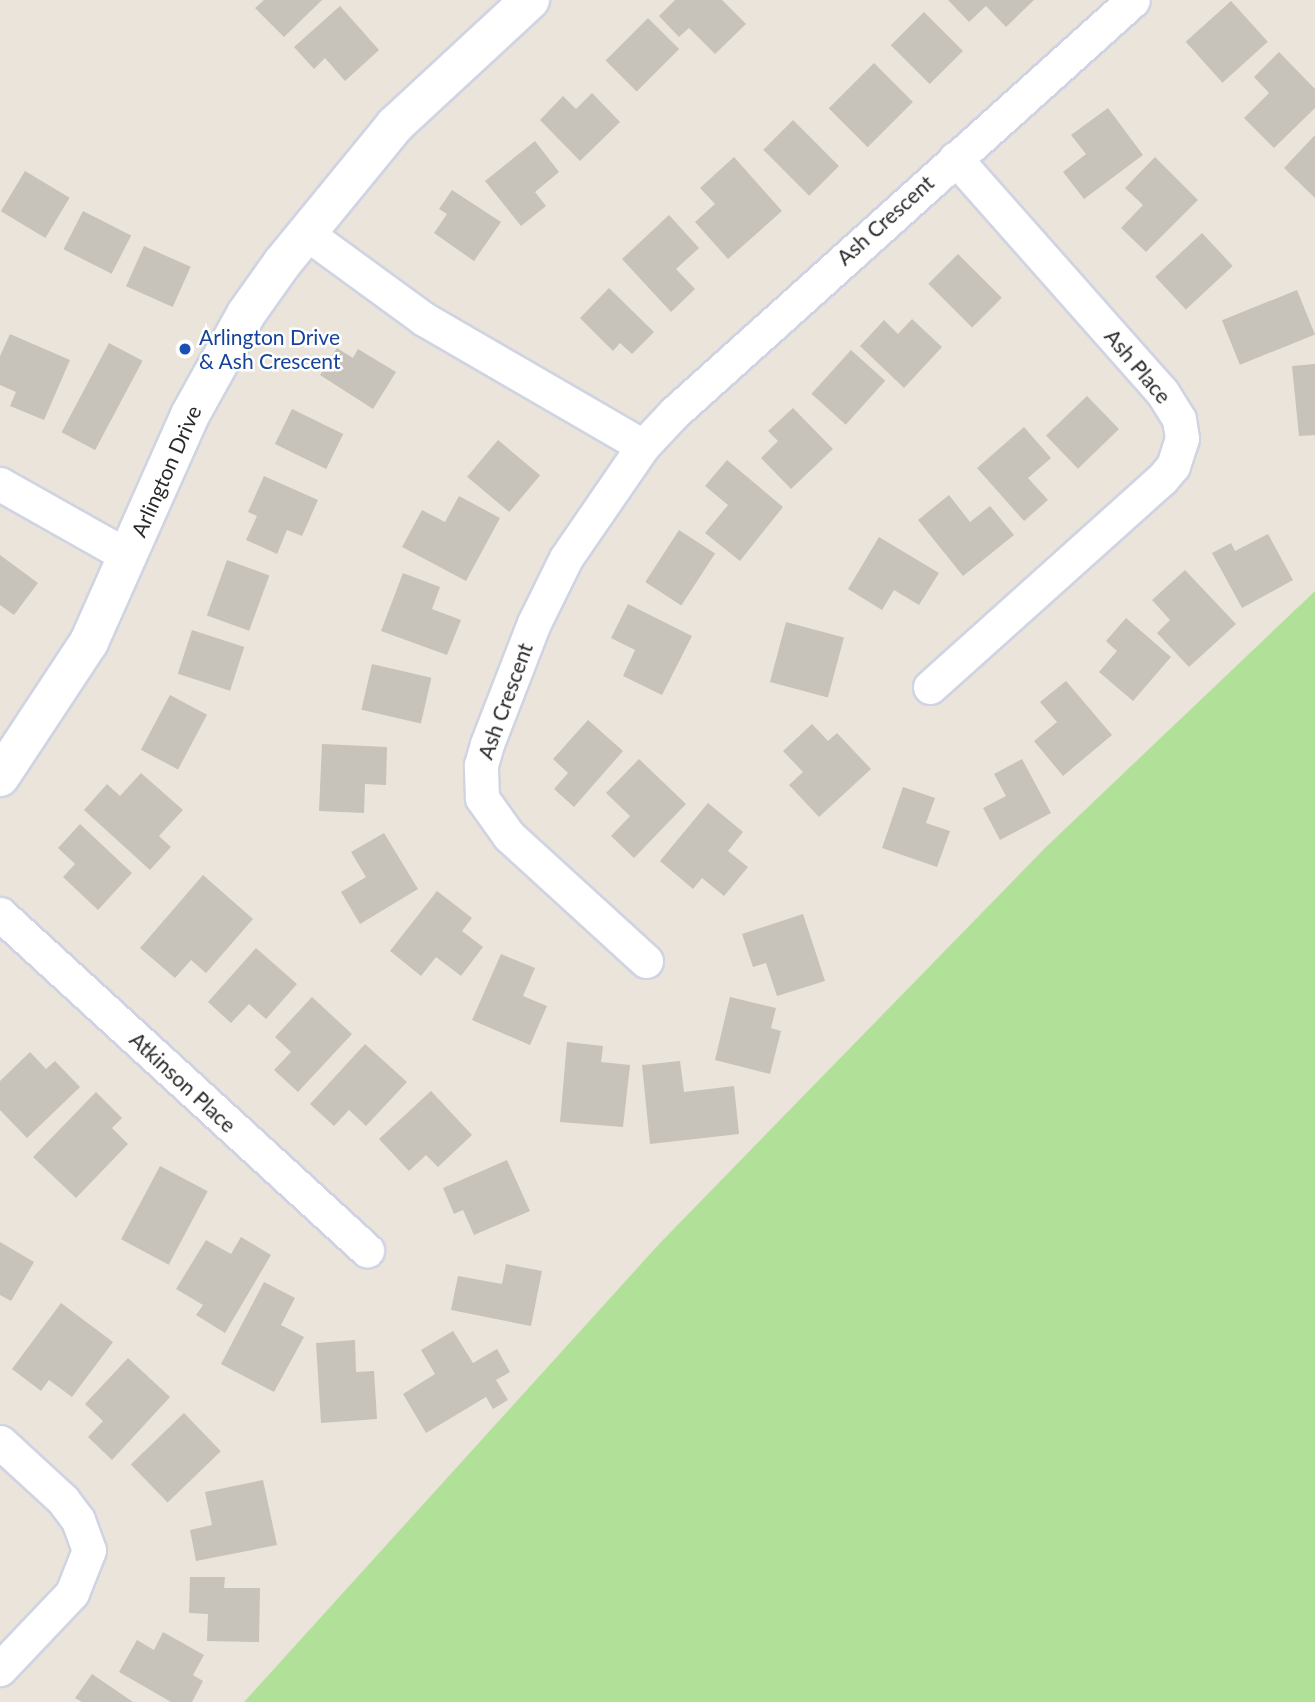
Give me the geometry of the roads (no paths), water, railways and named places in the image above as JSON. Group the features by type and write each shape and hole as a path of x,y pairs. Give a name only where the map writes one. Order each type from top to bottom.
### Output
{"street":[{"name":"Arlington Drive","path":"0,776 72,673 216,364 306,233 395,125 530,0"},
{"name":"Ash Crescent","path":"646,961 494,821 482,798 480,781 487,744 542,605 566,558 643,446 705,383 1133,0"},
{"name":"Ash Place","path":"930,688 1162,479 1173,466 1182,438 1179,419 1162,392 955,158"},
{"path":"306,233 424,319 643,446"},
{"path":"0,484 128,556"},
{"name":"Atkinson Place","path":"0,914 367,1250"},
{"path":"0,1442 67,1505 89,1550 72,1593 0,1669"}],"place":[{"name":"Arlington Drive & Ash Crescent","path":"185,349"}]}
